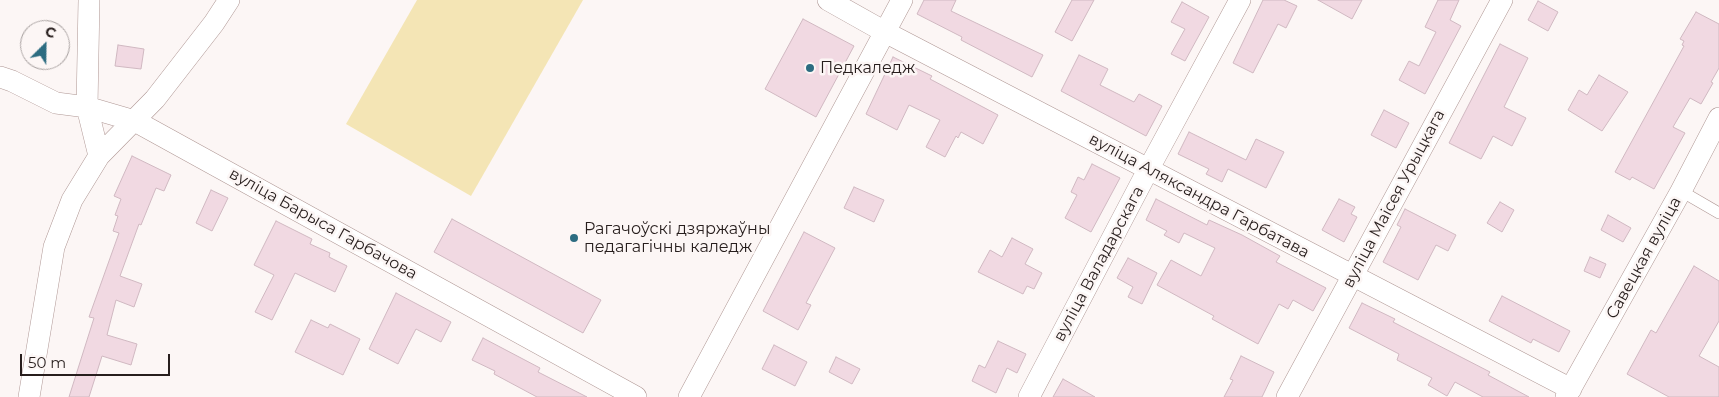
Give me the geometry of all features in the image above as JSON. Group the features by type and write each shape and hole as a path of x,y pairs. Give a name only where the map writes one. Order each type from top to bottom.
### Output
{"street":[{"path":"89,0 87,107 99,156"},
{"path":"29,397 54,247 72,200 99,156 155,99 214,24 229,0"},
{"name":"вуліца Аляксандра Гарбатава","path":"828,0 885,32 1353,276 1574,394"},
{"path":"689,397 902,0"},
{"name":"вуліца Валадарскага","path":"1029,397 1240,0"},
{"name":"вуліца Маісея Урыцкага","path":"1287,397 1502,0"},
{"name":"вуліца Барыса Гарбачова","path":"0,77 56,103 87,107 135,121 636,397"},
{"name":"Савецкая вуліца","path":"1574,394 1719,118"}],"lane":[{"path":"1681,191 1719,212"}],"shaded area":[{"path":"417,0 583,0 471,196 346,124"}],"building":[{"path":"924,0 956,0 951,11 1043,55 1032,77 961,40 962,37 917,14"},
{"path":"1072,0 1094,0 1072,41 1055,32"},
{"path":"1263,0 1284,0 1297,6 1286,28 1278,24 1253,73 1233,63"},
{"path":"1318,0 1362,0 1352,19"},
{"path":"1438,0 1459,0 1450,20 1461,26 1425,94 1399,80 1409,61 1419,66 1436,32 1425,27"},
{"path":"1538,1 1558,12 1548,31 1528,20"},
{"path":"1182,2 1209,17 1185,61 1171,54 1185,29 1171,22"},
{"path":"1696,12 1719,24 1719,68 1701,104 1690,98 1673,127 1685,133 1654,189 1632,177 1630,180 1615,172 1684,46 1682,45 1684,41 1680,39"},
{"name":"Педкаледж","path":"803,19 854,46 816,117 765,89"},
{"path":"1500,44 1528,58 1504,107 1526,118 1512,146 1493,136 1481,159 1449,143"},
{"path":"118,45 144,49 141,69 115,66"},
{"path":"1079,55 1108,69 1100,85 1134,102 1139,94 1162,106 1146,136 1061,91"},
{"path":"893,57 932,76 930,79 998,115 983,144 961,132 958,138 956,136 945,157 926,147 940,120 909,105 897,130 866,114"},
{"path":"1599,75 1628,92 1602,131 1568,110 1579,90 1587,95"},
{"path":"1384,110 1409,123 1396,148 1371,135"},
{"path":"1189,132 1246,160 1256,139 1284,152 1266,188 1228,169 1222,182 1206,174 1209,169 1178,154"},
{"path":"132,156 171,175 164,191 156,188 141,225 139,224 120,276 142,284 134,307 116,300 107,335 137,344 131,365 102,356 89,397 69,397 94,318 89,317 119,233 113,231 118,216 115,215 121,199 114,196"},
{"path":"1092,164 1120,178 1091,232 1065,218 1077,195 1071,192 1078,177 1084,180"},
{"path":"854,187 884,200 874,222 844,208"},
{"path":"211,190 228,198 212,231 196,223"},
{"path":"1156,199 1207,225 1209,220 1242,235 1280,256 1276,262 1326,288 1313,311 1293,300 1288,309 1279,304 1258,344 1212,319 1214,316 1157,285 1171,260 1201,276 1215,248 1184,233 1179,243 1164,235 1167,231 1146,220"},
{"path":"1339,199 1355,207 1351,214 1357,217 1344,242 1322,230"},
{"path":"1500,202 1514,210 1502,232 1487,223"},
{"path":"1405,209 1456,235 1448,251 1436,245 1418,280 1383,262 1401,227 1397,225"},
{"path":"1608,215 1631,228 1623,242 1601,230"},
{"path":"452,219 601,300 583,333 434,252"},
{"path":"276,221 312,239 310,244 330,253 329,257 347,266 335,292 295,273 272,320 255,312 274,275 254,265"},
{"path":"804,232 835,248 806,303 811,305 798,330 763,311"},
{"path":"1012,238 1033,249 1025,264 1042,273 1034,289 1027,286 1023,294 978,272 990,250 1002,257"},
{"path":"1590,257 1606,264 1600,278 1584,271"},
{"path":"1128,258 1157,273 1142,304 1128,297 1133,287 1117,278"},
{"path":"1694,266 1719,281 1719,321 1699,356 1719,367 1719,397 1669,397 1627,374 1651,330 1656,333"},
{"path":"396,293 451,322 441,342 416,329 398,364 369,349"},
{"path":"1502,296 1570,331 1559,352 1533,339 1531,343 1489,321"},
{"path":"1362,303 1395,319 1393,322 1490,372 1488,375 1529,397 1483,397 1455,382 1447,396 1428,385 1432,378 1397,360 1399,354 1349,328"},
{"path":"311,320 328,328 330,324 360,339 343,375 295,352"},
{"path":"483,338 540,368 538,372 587,397 537,397 494,374 495,371 472,360"},
{"path":"998,341 1026,354 1017,373 1007,368 996,393 972,381 979,365 985,368"},
{"path":"774,345 807,362 795,386 762,369"},
{"path":"1241,356 1274,372 1262,397 1224,397 1233,380 1230,379"},
{"path":"836,357 860,369 852,384 829,372"},
{"path":"1063,379 1095,397 1053,397"}],"place":[{"name":"Педкаледж","path":"810,68"},
{"name":"Рагачоўскі дзяржаўны педагагічны каледж","path":"574,238"}]}
